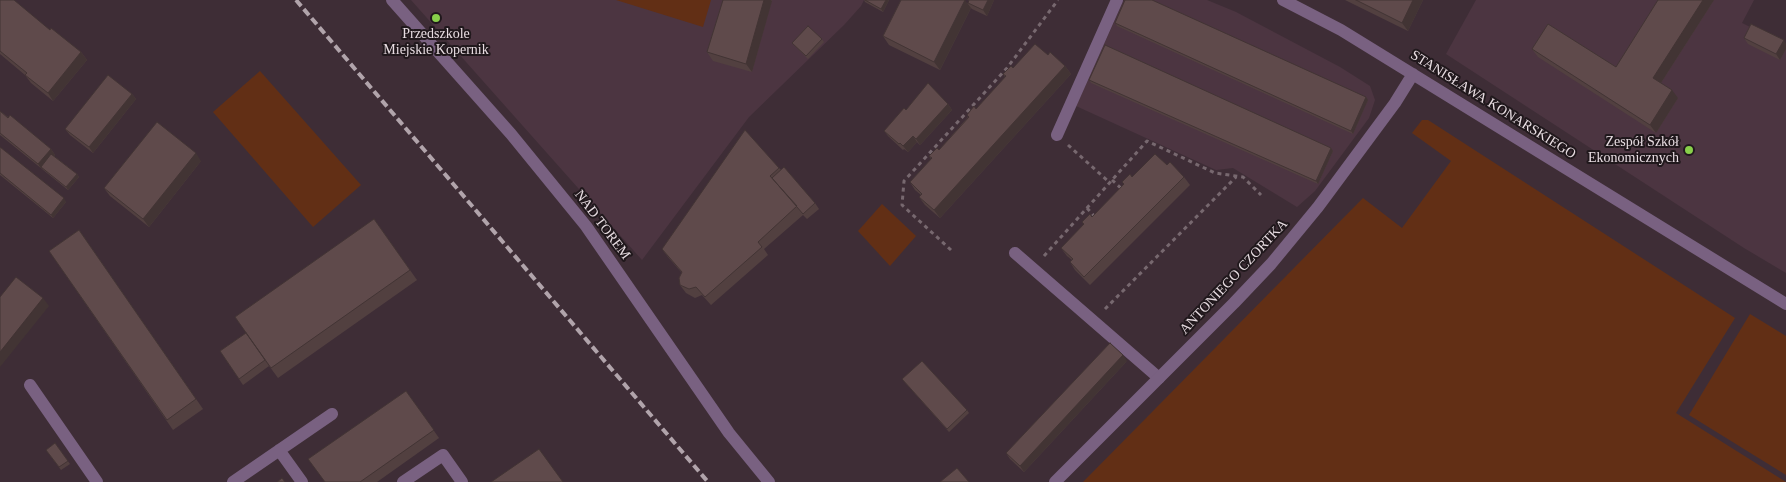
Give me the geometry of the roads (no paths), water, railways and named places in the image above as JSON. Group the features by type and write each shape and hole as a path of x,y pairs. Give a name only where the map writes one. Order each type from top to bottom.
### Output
{"street":[{"name":"NAD TOREM","path":"392,0 511,134 586,226 729,433 769,482"},
{"path":"1056,135 1117,0"},
{"name":"STANISŁAWA KONARSKIEGO","path":"1283,0 1341,30 1786,304"},
{"name":"ANTONIEGO CZORTKA","path":"1055,482 1271,264 1318,207 1395,103 1413,74"},
{"path":"1015,254 1159,378"},
{"path":"30,385 97,482"},
{"path":"233,482 332,414"},
{"path":"279,450 302,482"},
{"path":"403,482 443,455 462,482"}],"railway":[{"path":"296,0 708,482"}],"place":[{"name":"Przedszkole Miejskie Kopernik","path":"436,18"},
{"name":"Zespół Szkół Ekonomicznych","path":"1689,150"}]}
